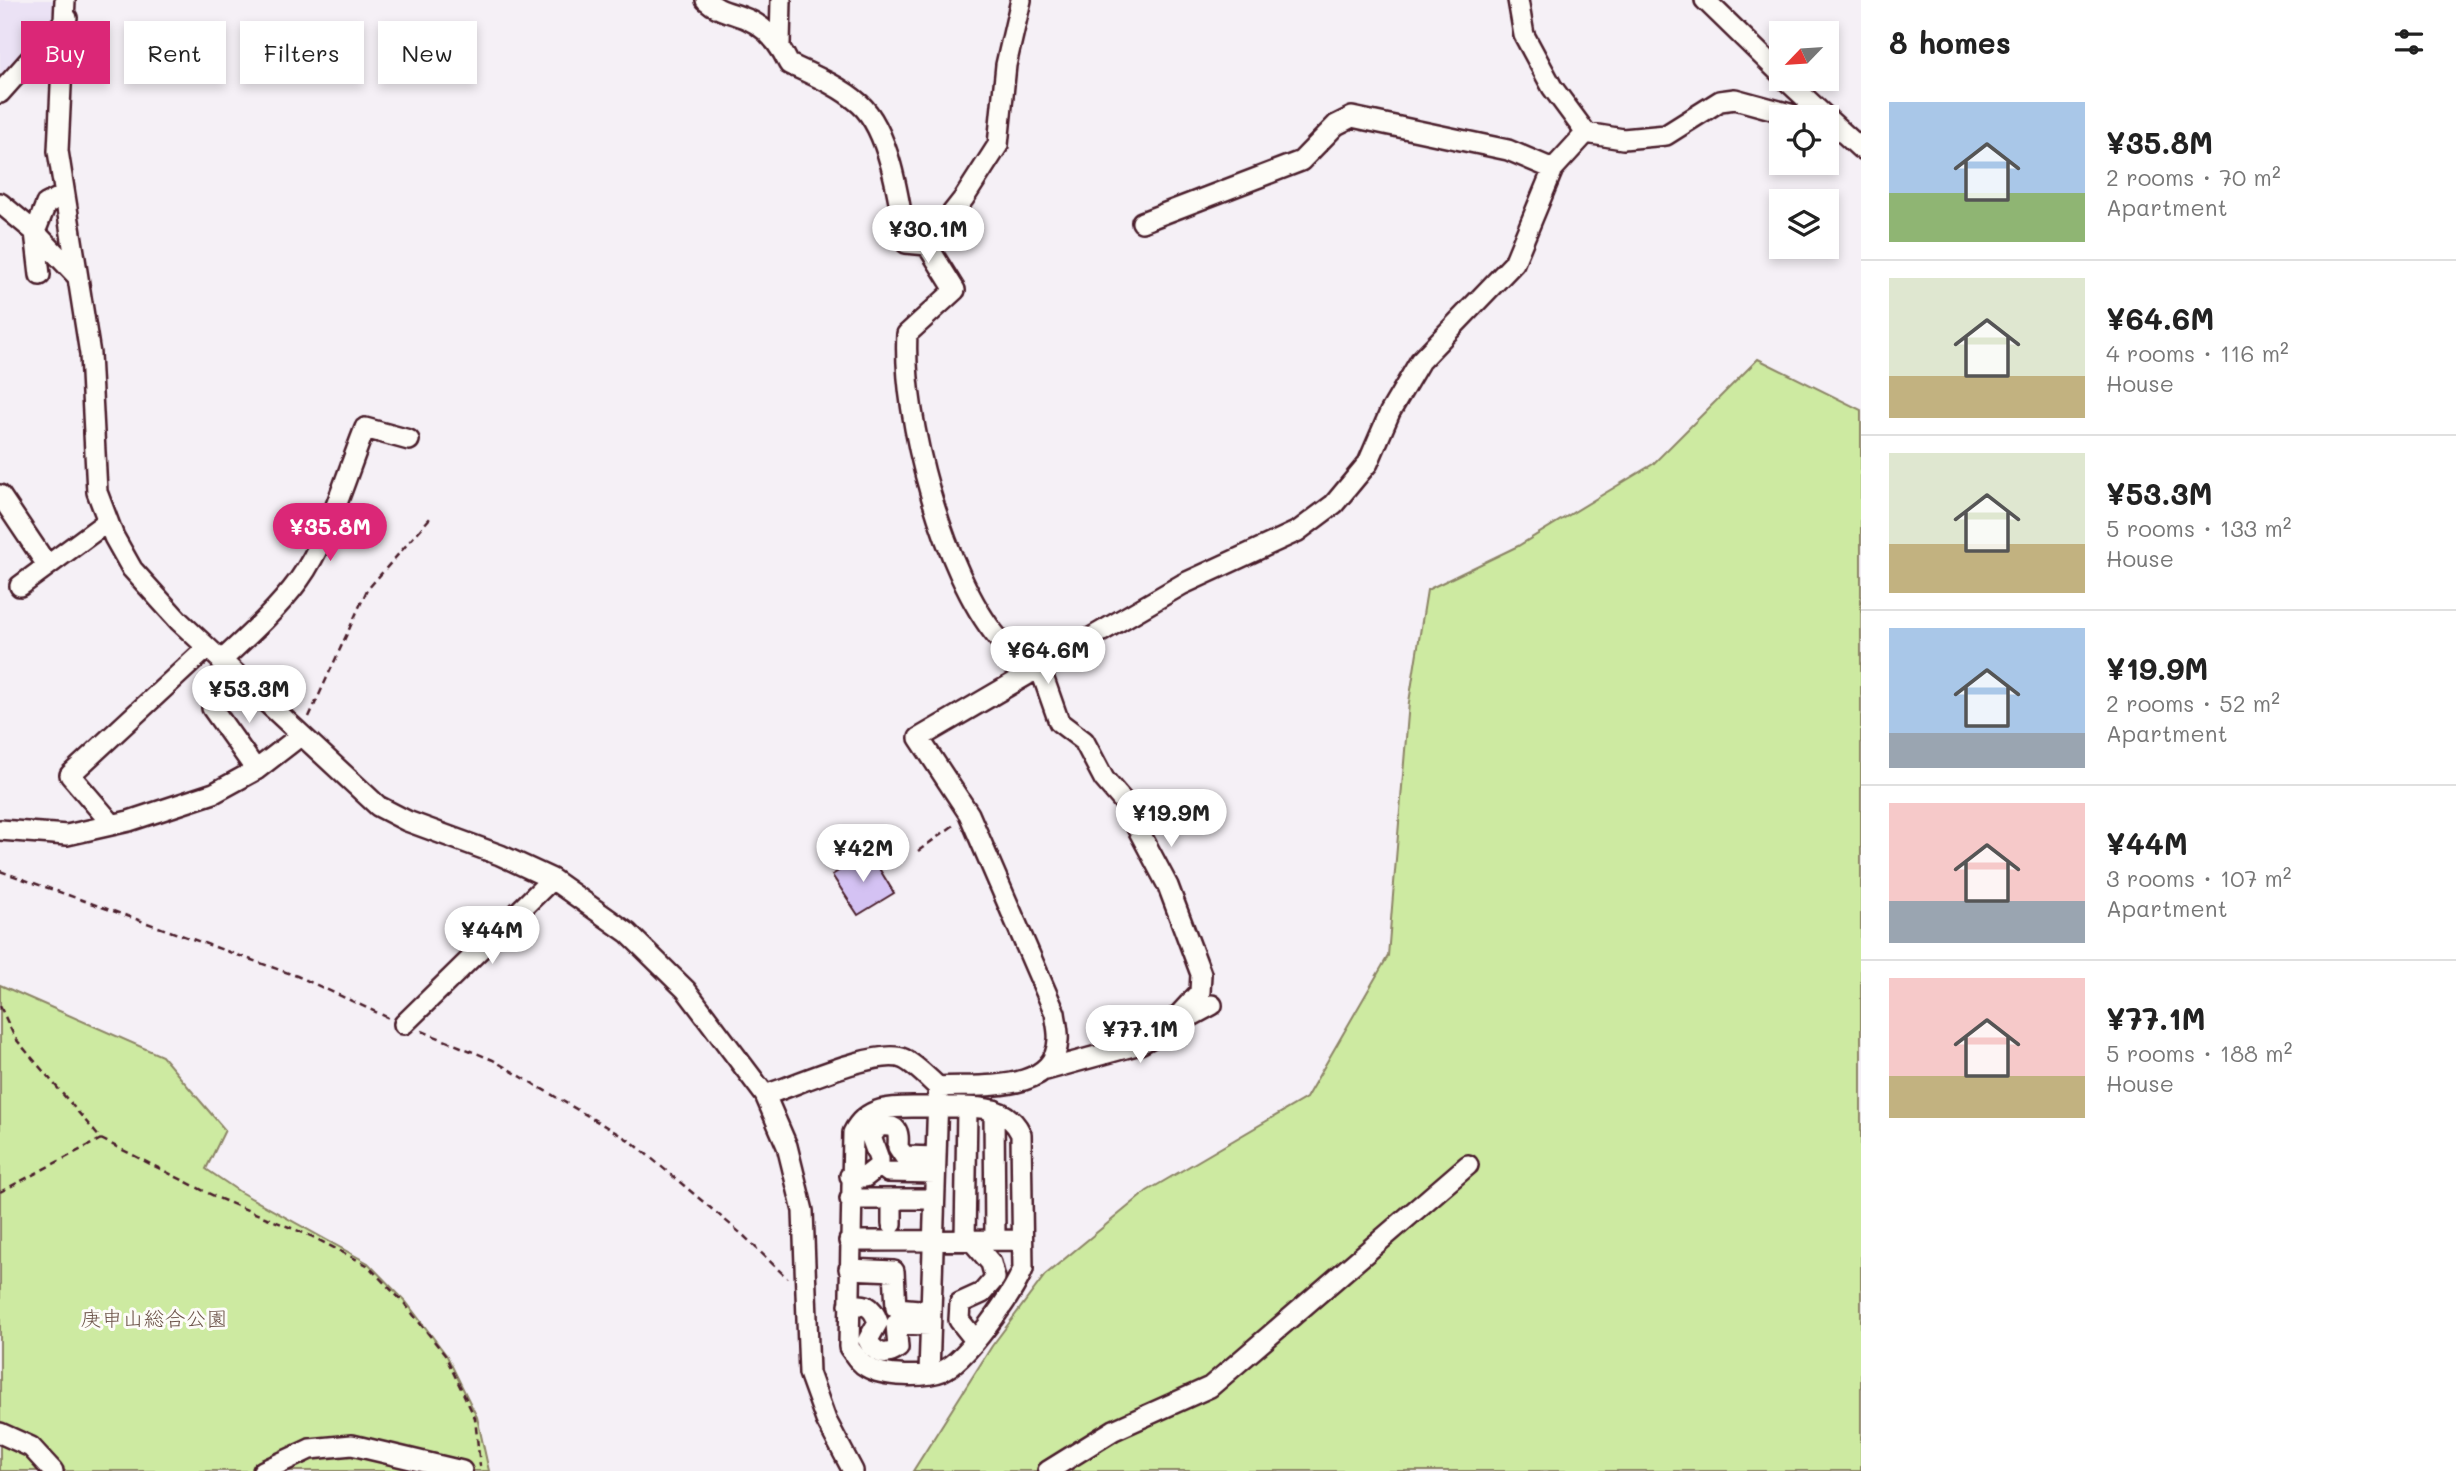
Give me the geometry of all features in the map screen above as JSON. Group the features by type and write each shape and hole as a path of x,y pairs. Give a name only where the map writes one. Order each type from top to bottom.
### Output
{"street":[{"path":"65,0 66,21"},
{"path":"66,21 75,0"},
{"path":"706,0 718,11 749,19 780,44"},
{"path":"781,0 780,44 789,64 827,81 862,105 881,137 895,178 906,243 927,245"},
{"path":"927,245 964,198 998,145 1006,65 1021,0"},
{"path":"1518,0 1524,35 1552,88 1586,133 1623,139 1666,135 1712,105 1735,99 1769,108"},
{"path":"1705,0 1769,62"},
{"path":"0,93 21,70"},
{"path":"62,84 58,151 90,354 97,492 132,569 214,655 378,806 407,821 500,855 552,879 628,933 686,990 765,1095 787,1146 803,1211 808,1373 826,1420 853,1471"},
{"path":"1798,91 1813,105"},
{"path":"1142,222 1301,161 1336,125 1352,117 1508,150 1553,169"},
{"path":"1839,129 1861,149"},
{"path":"1046,1070 1058,1042 1055,1013 969,814 919,738 1183,584 1298,531 1334,504 1368,463 1390,412 1420,361 1514,262 1553,169 1586,133"},
{"path":"40,275 35,232 46,204 64,195"},
{"path":"0,204 35,232 76,275"},
{"path":"927,245 955,290 907,334 905,361 922,454 952,555 974,600 997,638 1036,670 1059,722 1083,741 1104,779 1123,801 1168,886 1201,974 1200,992 1163,1032"},
{"path":"111,823 70,775 214,655 256,629 300,579 322,535 365,428 409,440"},
{"path":"0,495 47,565"},
{"path":"20,586 108,521"},
{"path":"242,681 212,708 256,770"},
{"path":"0,830 67,835 129,821 214,793 256,770 300,736"},
{"path":"404,1024 552,879"},
{"path":"765,1095 866,1060 884,1057 903,1059 938,1087 1028,1082 1046,1070 1140,1044 1212,1005"},
{"path":"929,1374 938,1087"},
{"path":"937,1107 994,1110 1008,1114 1021,1134 1023,1269 1018,1281 975,1340 943,1371 929,1374 878,1372 864,1367 849,1347 850,1176 853,1133 867,1114 876,1108 937,1107"},
{"path":"967,1108 968,1240 991,1263 995,1278 982,1293 960,1303 959,1320 975,1340"},
{"path":"994,1110 995,1240"},
{"path":"850,1176 865,1177 878,1166 879,1159 870,1138 879,1126 888,1125 898,1130 898,1147 904,1156 936,1165"},
{"path":"888,1172 936,1165"},
{"path":"1048,1471 1114,1430 1210,1387 1468,1165"},
{"path":"850,1199 934,1199"},
{"path":"892,1199 892,1224"},
{"path":"849,1241 1022,1240"},
{"path":"849,1269 894,1271 895,1308 930,1318"},
{"path":"849,1305 865,1304 873,1310 878,1322 868,1340 876,1352 887,1353 898,1348 896,1324 930,1318"},
{"path":"0,1433 31,1447 53,1471"},
{"path":"263,1471 310,1450 352,1445 462,1471"}],"path":[{"path":"300,736 367,590 431,517"},
{"path":"918,851 962,819"},
{"path":"0,871 297,976 493,1060 632,1142 744,1236 804,1296"},
{"path":"0,1006 15,1038 101,1139 218,1198 311,1236 367,1265 404,1303 445,1356 475,1418 480,1471"},
{"path":"0,1192 101,1139"}],"shaded area":[{"path":"0,0 59,0 59,21 21,21 21,64 0,86"}],"green space":[{"path":"1758,359 1861,410 1861,1471 913,1471 992,1346 1045,1275 1147,1191 1306,1098 1388,956 1409,702 1427,590 1518,546 1653,464"},
{"name":"庚申山総合公園","path":"0,985 162,1056 225,1130 206,1169 240,1192 368,1263 406,1302 447,1356 477,1417 489,1471 0,1471"}],"building":[{"path":"869,852 894,893 858,915 832,875"}]}
